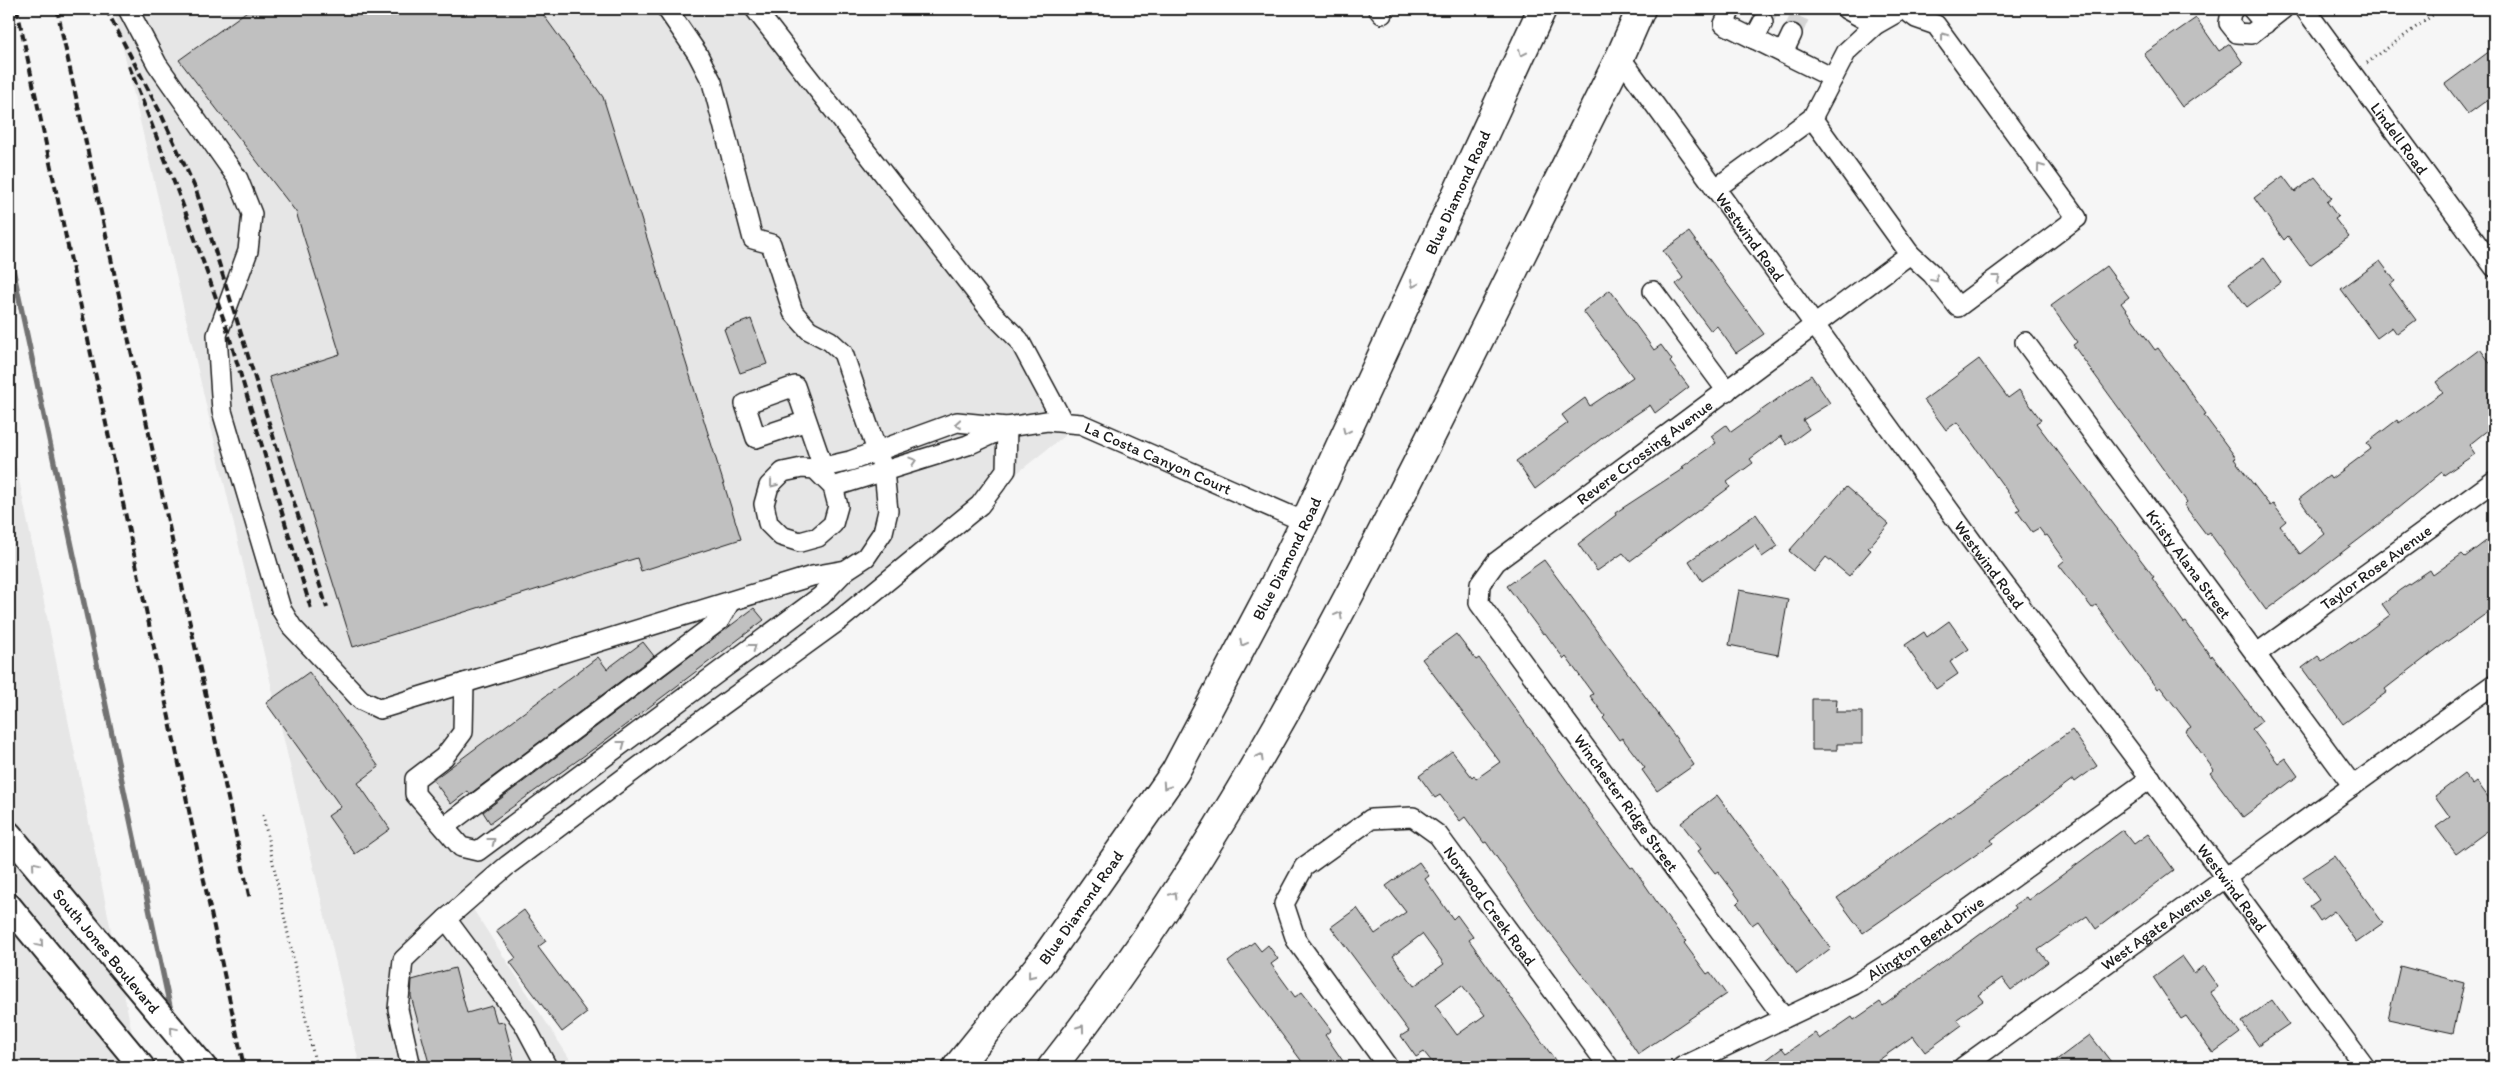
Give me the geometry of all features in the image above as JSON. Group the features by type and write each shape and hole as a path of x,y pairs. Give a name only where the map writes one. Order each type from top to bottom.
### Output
{"highway":[{"name":"Blue Diamond Road","path":"958,1067 1045,958 1175,772 1274,585 1542,9"},
{"path":"1052,1067 1158,920 1244,784 1367,564 1620,57 1642,9"}],"main road":[{"name":"South Jones Boulevard","path":"9,834 204,1067"},
{"path":"9,906 142,1067"}],"street":[{"path":"128,9 157,64 238,179 252,214 248,251 217,335 222,410 280,609 292,627 361,700 380,709 812,576 846,570"},
{"path":"464,683 463,732 444,757 415,779 415,794 461,847 478,852 821,596 846,570 866,557 883,532 888,511 884,471 843,353 830,341 809,330 793,312 771,244 753,239 712,82 697,53 668,9"},
{"path":"755,9 992,313 1018,340 1063,422"},
{"path":"1731,9 1724,24 1758,30 1783,53 1833,78"},
{"path":"1846,9 1875,25"},
{"path":"1715,189 1812,118 1848,51 1875,25 1903,9 1916,18 1936,25 2077,218 1958,308 1932,274 1910,254 1812,118"},
{"path":"2234,9 2231,12 2230,23 2237,33 2251,34 2284,9"},
{"path":"2252,9 2264,24"},
{"name":"Lindell Road","path":"2305,9 2494,267"},
{"path":"1783,53 1792,34"},
{"name":"Westwind Road","path":"1620,57 1982,554 2225,876 2365,1067"},
{"name":"Revere Crossing Avenue","path":"1480,584 1496,562 1910,254"},
{"path":"1653,291 1727,391"},
{"name":"Kristy Alana Street","path":"2025,342 2354,786"},
{"path":"807,421 819,468 833,487 838,506 832,524 818,537 800,542 781,536 768,523 764,504 769,486 783,472 802,468 819,468 877,451 957,422 1006,427"},
{"name":"La Costa Canyon Court","path":"1006,427 1047,422 1081,424 1304,522"},
{"path":"833,487 968,445 1006,427"},
{"path":"411,1067 398,1009 403,960 446,918 508,865 841,619 980,505 1006,470 1006,427"},
{"name":"Taylor Rose Avenue","path":"2256,654 2494,481"},
{"name":"Winchester Ridge Street","path":"1480,584 1479,603 1784,1018"},
{"path":"448,832 719,621 730,602"},
{"name":"West Agate Avenue","path":"1963,1067 2225,876 2354,786 2494,684"},
{"name":"Alington Bend Drive","path":"1682,1067 1854,985 1924,941 2151,778"},
{"name":"Norwood Creek Road","path":"1388,1067 1296,940 1284,904 1304,867 1371,819 1413,817 1438,834 1609,1067"},
{"path":"446,918 524,1024 547,1067"}],"path":[{"path":"2353,74 2441,9"},
{"path":"262,815 316,1067"}],"shaded area":[{"path":"114,9 755,9 1079,424 471,906 575,1067 360,1067"},
{"path":"9,431 139,1067 9,1067"}],"building":[{"path":"250,9 539,9 603,97 741,539 641,571 637,558 353,647 269,377 340,354 296,212 179,60"},
{"path":"2196,18 2219,51 2230,44 2243,63 2182,107 2144,54"},
{"path":"2494,48 2494,95 2468,114 2445,84"},
{"path":"2283,176 2295,192 2315,177 2332,198 2327,202 2338,217 2335,219 2349,237 2310,265 2288,236 2284,240 2254,198"},
{"path":"1689,232 1764,334 1736,353 1717,326 1711,331 1676,284 1683,278 1663,251"},
{"path":"2264,258 2281,282 2247,307 2229,283"},
{"path":"2380,261 2395,281 2390,285 2416,320 2397,334 2392,327 2377,338 2341,289"},
{"path":"2106,266 2129,297 2121,303 2155,350 2158,348 2181,379 2206,414 2204,415 2236,458 2234,459 2270,506 2273,504 2286,521 2280,526 2300,554 2325,534 2299,499 2329,476 2331,479 2371,449 2367,443 2397,420 2399,423 2443,392 2436,382 2480,349 2494,368 2494,425 2469,445 2475,454 2444,475 2442,472 2370,531 2266,610 2209,532 2206,534 2184,505 2187,502 2073,345 2077,342 2051,306"},
{"path":"1610,290 1654,350 1661,345 1672,360 1670,362 1689,387 1655,413 1650,405 1614,429 1535,489 1516,461 1568,423 1562,415 1585,398 1590,406 1633,377 1583,311"},
{"path":"751,319 767,364 740,373 724,329"},
{"path":"1979,359 2008,398 2019,390 2041,420 2036,423 2154,577 2152,578 2184,623 2186,622 2262,721 2252,729 2278,763 2285,758 2298,776 2243,817 2210,773 2214,770 2185,731 2191,727 2160,687 2157,689 2096,605 2092,608 2059,565 2065,560 2047,535 2045,536 2039,528 2032,532 2017,511 2020,509 1957,422 1946,430 1924,400"},
{"path":"1811,375 1830,403 1803,420 1809,429 1787,445 1781,436 1750,459 1753,463 1727,482 1730,487 1630,561 1623,553 1597,571 1578,544 1616,515 1615,513 1684,468 1682,467 1716,443 1711,436 1726,425 1731,432"},
{"path":"1846,487 1889,524 1868,548 1871,550 1849,576 1826,557 1814,572 1789,551"},
{"path":"1756,514 1778,546 1762,557 1755,545 1702,581 1689,561"},
{"path":"2494,535 2494,608 2442,645 2385,689 2387,692 2343,724 2302,668 2318,656 2322,661 2351,641 2352,643 2390,615 2382,604 2400,590 2430,570 2433,575 2462,554 2465,557"},
{"path":"1544,560 1694,765 1657,791 1642,770 1645,768 1622,738 1619,740 1603,718 1605,716 1590,696 1593,694 1566,657 1564,659 1545,633 1543,634 1507,586"},
{"path":"1739,590 1788,599 1778,655 1729,645"},
{"path":"754,608 764,620 599,745 490,823 483,812"},
{"path":"1949,621 1969,649 1950,662 1958,674 1936,689 1905,645 1924,632 1927,637"},
{"path":"1456,634 1476,660 1479,658 1608,838 1631,868 1633,867 1669,920 1686,941 1684,943 1707,974 1710,972 1726,994 1638,1054 1604,1003 1541,921 1486,842 1484,843 1465,817 1460,821 1440,795 1435,798 1419,776 1452,751 1472,777 1474,775 1476,779 1500,762 1422,659"},
{"path":"643,642 654,656 470,794 468,791 451,804 433,780 598,657 607,669"},
{"path":"309,672 379,767 358,783 390,829 355,854 328,816 341,807 266,703"},
{"path":"1812,699 1837,699 1836,712 1862,712 1862,744 1837,744 1837,750 1812,750"},
{"path":"2072,730 2097,766 2075,782 2073,779 1991,840 1993,843 1863,933 1837,898"},
{"path":"2464,774 2473,785 2477,782 2494,805 2494,826 2456,854 2436,827 2450,817 2435,796"},
{"path":"1717,795 1831,948 1797,974 1758,921 1752,925 1737,903 1740,900 1718,871 1715,873 1698,851 1701,849 1681,823"},
{"path":"2123,830 2134,844 2148,834 2174,870 2096,929 2087,916 2038,950 2048,962 2011,990 2002,978 1978,995 1983,1001 1957,1019 1962,1025 1925,1052 1913,1036 1869,1067 1757,1067 1782,1048 1786,1053 1815,1033 1820,1039 1852,1017 1854,1020 1880,1002 1883,1006 2016,908 2014,905 2026,897 2028,900"},
{"path":"2334,856 2383,923 2356,942 2334,911 2320,921 2310,906 2319,900 2303,877"},
{"path":"1419,862 1429,876 1425,879 1453,919 1457,915 1473,937 1469,940 1560,1067 1436,1067 1424,1052 1416,1057 1401,1036 1409,1031 1331,927 1357,908 1375,934 1406,912 1386,886","holes":["1422,934 1444,964 1414,986 1393,956","1462,985 1485,1015 1457,1035 1435,1005"]},
{"path":"524,910 546,941 538,947 587,1013 562,1032 510,962 516,958 496,931"},
{"path":"1254,942 1261,951 1268,945 1278,959 1271,964 1295,997 1302,992 1331,1030 1325,1035 1347,1067 1306,1067 1228,962"},
{"path":"2182,956 2194,973 2203,966 2218,987 2210,992 2240,1033 2213,1053 2186,1016 2181,1019 2153,977"},
{"path":"2400,966 2464,983 2453,1033 2388,1019"},
{"path":"455,968 467,1013 492,1006 497,1023 504,1022 516,1067 430,1067 411,996 412,980"},
{"path":"2272,1000 2289,1024 2258,1045 2242,1022"},
{"path":"2090,1035 2115,1067 2047,1067"}],"waterway":[{"path":"9,251 172,1016"},
{"path":"180,1052 183,1067"}],"tunnel":[{"path":"1763,22 1769,9"},
{"path":"1792,34 1803,9"}],"railway":[{"path":"17,9 244,1067"},
{"path":"57,9 250,900"},
{"path":"106,9 161,114 196,190 327,608"},
{"path":"129,66 184,208 226,326 311,609"}]}
